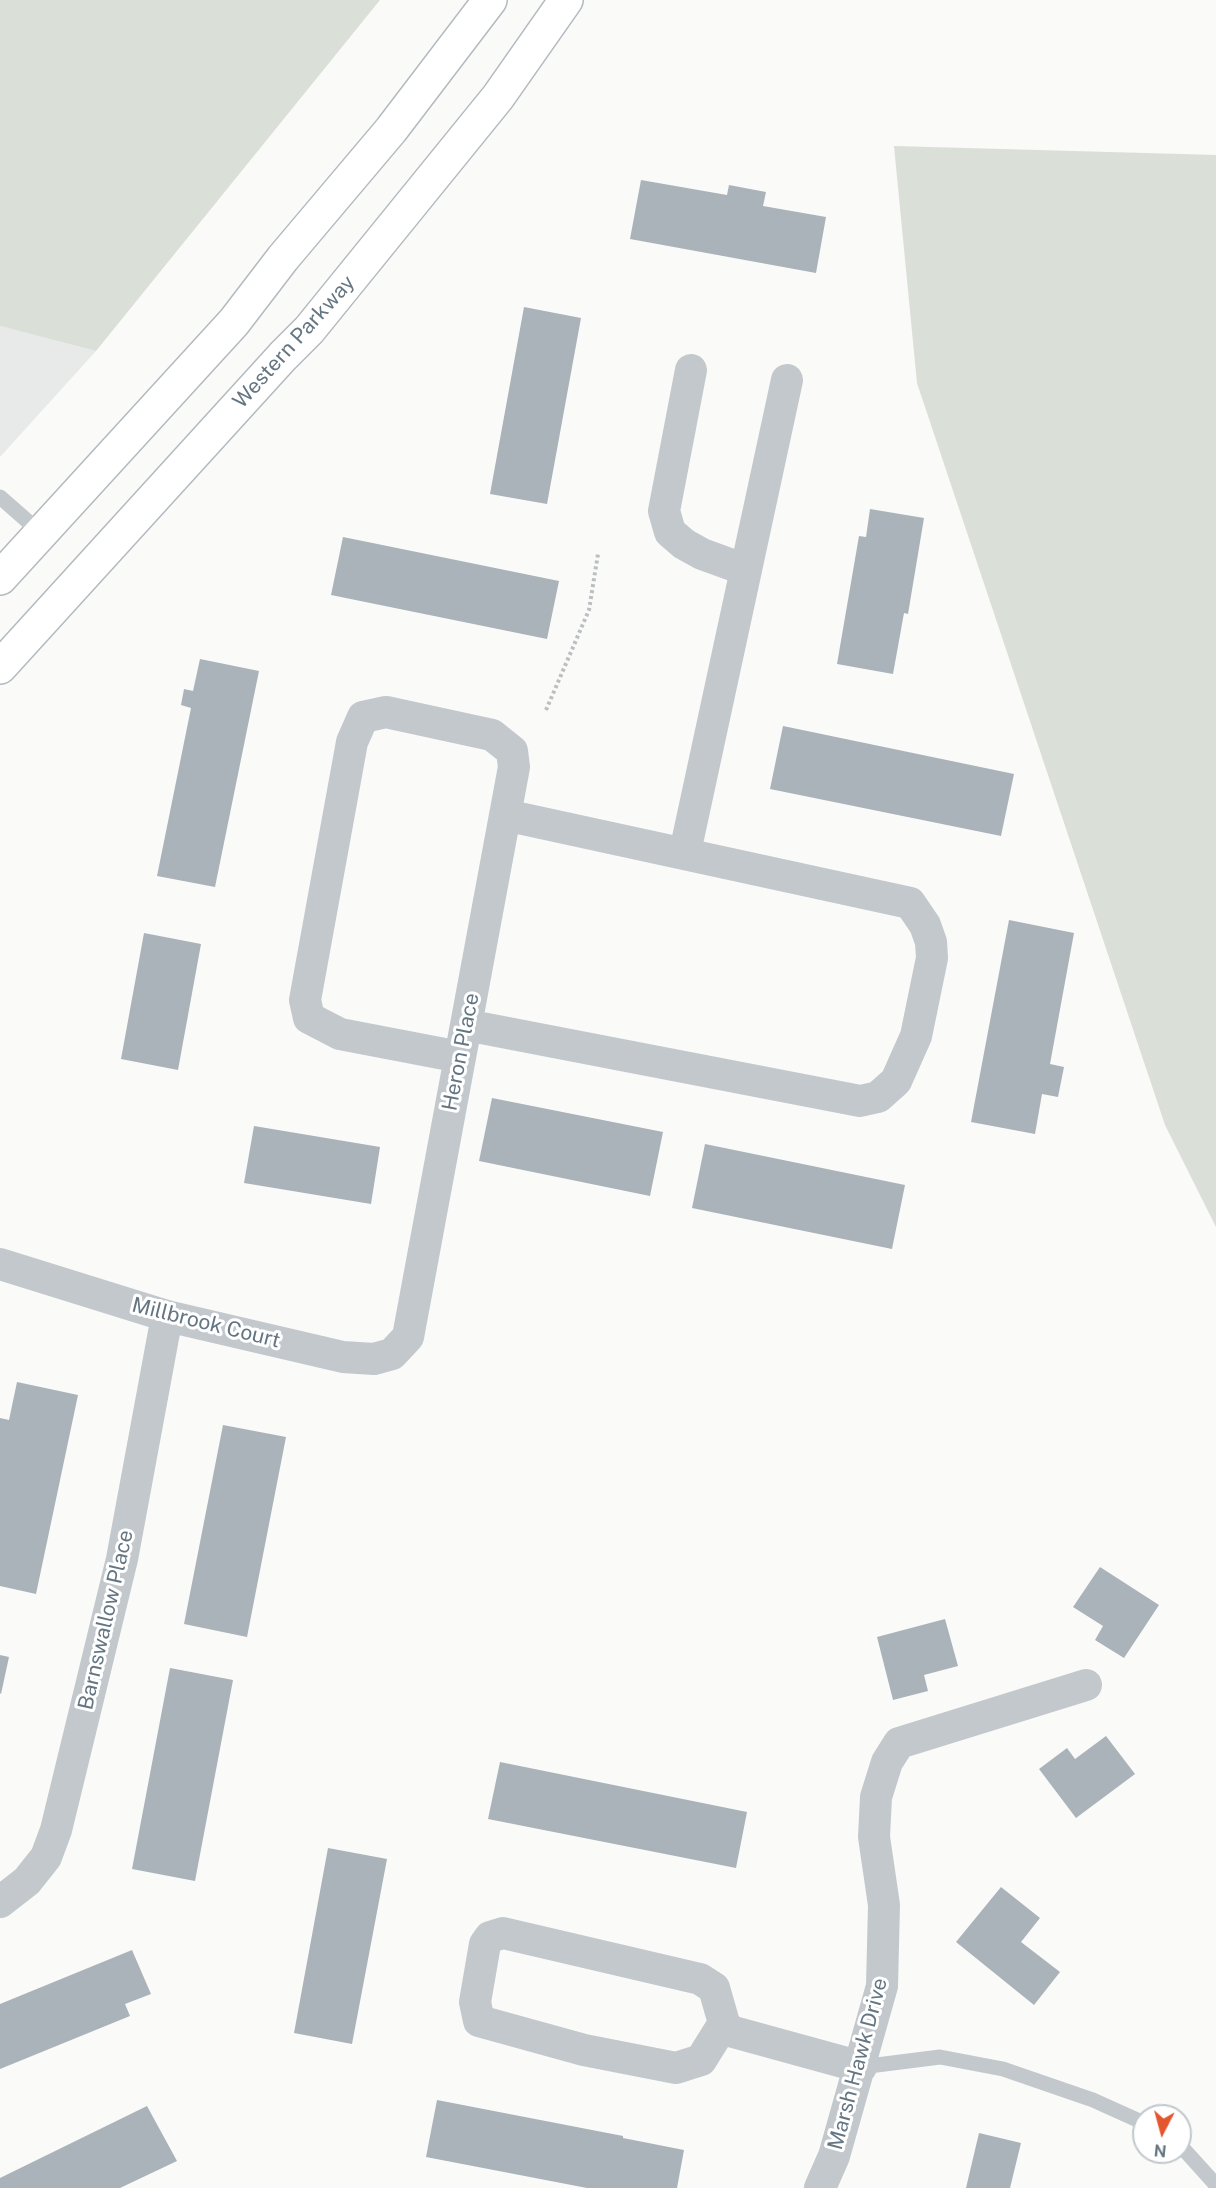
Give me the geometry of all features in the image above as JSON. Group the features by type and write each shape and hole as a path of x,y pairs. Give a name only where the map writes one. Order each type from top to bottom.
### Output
{"main road":[{"path":"0,578 234,322 283,258 391,130 490,0"},
{"name":"Western Parkway","path":"0,667 309,330 498,97 566,0"}],"street":[{"path":"691,370 664,511 670,532 684,544 702,554 746,570"},
{"path":"685,852 787,380"},
{"name":"Heron Place","path":"408,1337 460,1058 514,767 512,751 492,735 386,712 363,717 352,742 305,1000 309,1018 340,1034 460,1058"},
{"path":"466,1025 860,1101 878,1097 896,1081 916,1036 932,958 931,942 925,925 910,903 685,852 505,815"},
{"name":"Millbrook Court","path":"0,1264 167,1316 343,1357 374,1359 392,1354 408,1337"},
{"name":"Barnswallow Place","path":"0,1902 27,1881 46,1857 56,1830 122,1559 167,1316"},
{"name":"Marsh Hawk Drive","path":"820,2188 834,2156 861,2067 882,1986 884,1905 874,1837 876,1797 887,1762 899,1743 1086,1685"},
{"path":"724,2023 701,2060 676,2068 584,2050 479,2021 475,2002 485,1944 490,1936 503,1933 700,1979 714,1988 724,2023 730,2031 796,2047 861,2067"}],"lane":[{"path":"0,497 41,533"},
{"path":"861,2067 940,2057 1003,2069 1093,2100 1132,2118"},
{"path":"1192,2158 1216,2185"}],"path":[{"path":"546,710 589,610 598,554"}],"shaded area":[{"path":"0,0 380,0 96,351 0,326"},
{"path":"894,146 1216,155 1216,1227 1165,1125 917,383"},
{"path":"0,326 96,351 0,457"}],"building":[{"path":"641,180 727,195 729,185 766,192 763,206 826,217 816,273 630,239"},
{"path":"524,307 581,318 547,504 490,494"},
{"path":"870,509 924,518 908,614 904,613 893,674 837,664 859,536 866,537"},
{"path":"343,537 559,581 547,639 331,595"},
{"path":"200,659 259,671 215,887 157,876 191,708 181,705 184,689 193,691"},
{"path":"783,726 1014,774 1001,836 770,789"},
{"path":"1009,920 1074,933 1050,1064 1064,1067 1058,1097 1042,1094 1035,1134 971,1122"},
{"path":"144,933 201,944 178,1070 121,1059"},
{"path":"492,1098 663,1132 650,1196 479,1161"},
{"path":"254,1126 380,1147 371,1204 244,1183"},
{"path":"705,1144 905,1185 892,1249 692,1208"},
{"path":"17,1382 78,1395 36,1594 0,1586 0,1418 9,1420"},
{"path":"223,1425 286,1437 247,1637 184,1624"},
{"path":"1100,1567 1159,1605 1124,1658 1095,1640 1103,1626 1073,1607"},
{"path":"945,1619 958,1666 924,1675 928,1691 893,1700 877,1637"},
{"path":"0,1655 9,1657 1,1694 0,1693"},
{"path":"170,1668 233,1680 195,1881 132,1869"},
{"path":"1106,1736 1135,1774 1076,1818 1039,1769 1067,1748 1075,1759"},
{"path":"500,1762 747,1812 736,1868 488,1819"},
{"path":"328,1848 387,1859 352,2044 294,2033"},
{"path":"1001,1887 1040,1918 1021,1942 1060,1972 1034,2005 956,1942"},
{"path":"132,1950 151,1994 125,2004 130,2016 0,2069 0,2004"},
{"path":"437,2100 684,2150 677,2188 587,2188 426,2157"},
{"path":"147,2106 177,2161 120,2188 0,2188 0,2178"},
{"path":"979,2133 1021,2143 1010,2188 966,2188"}]}
